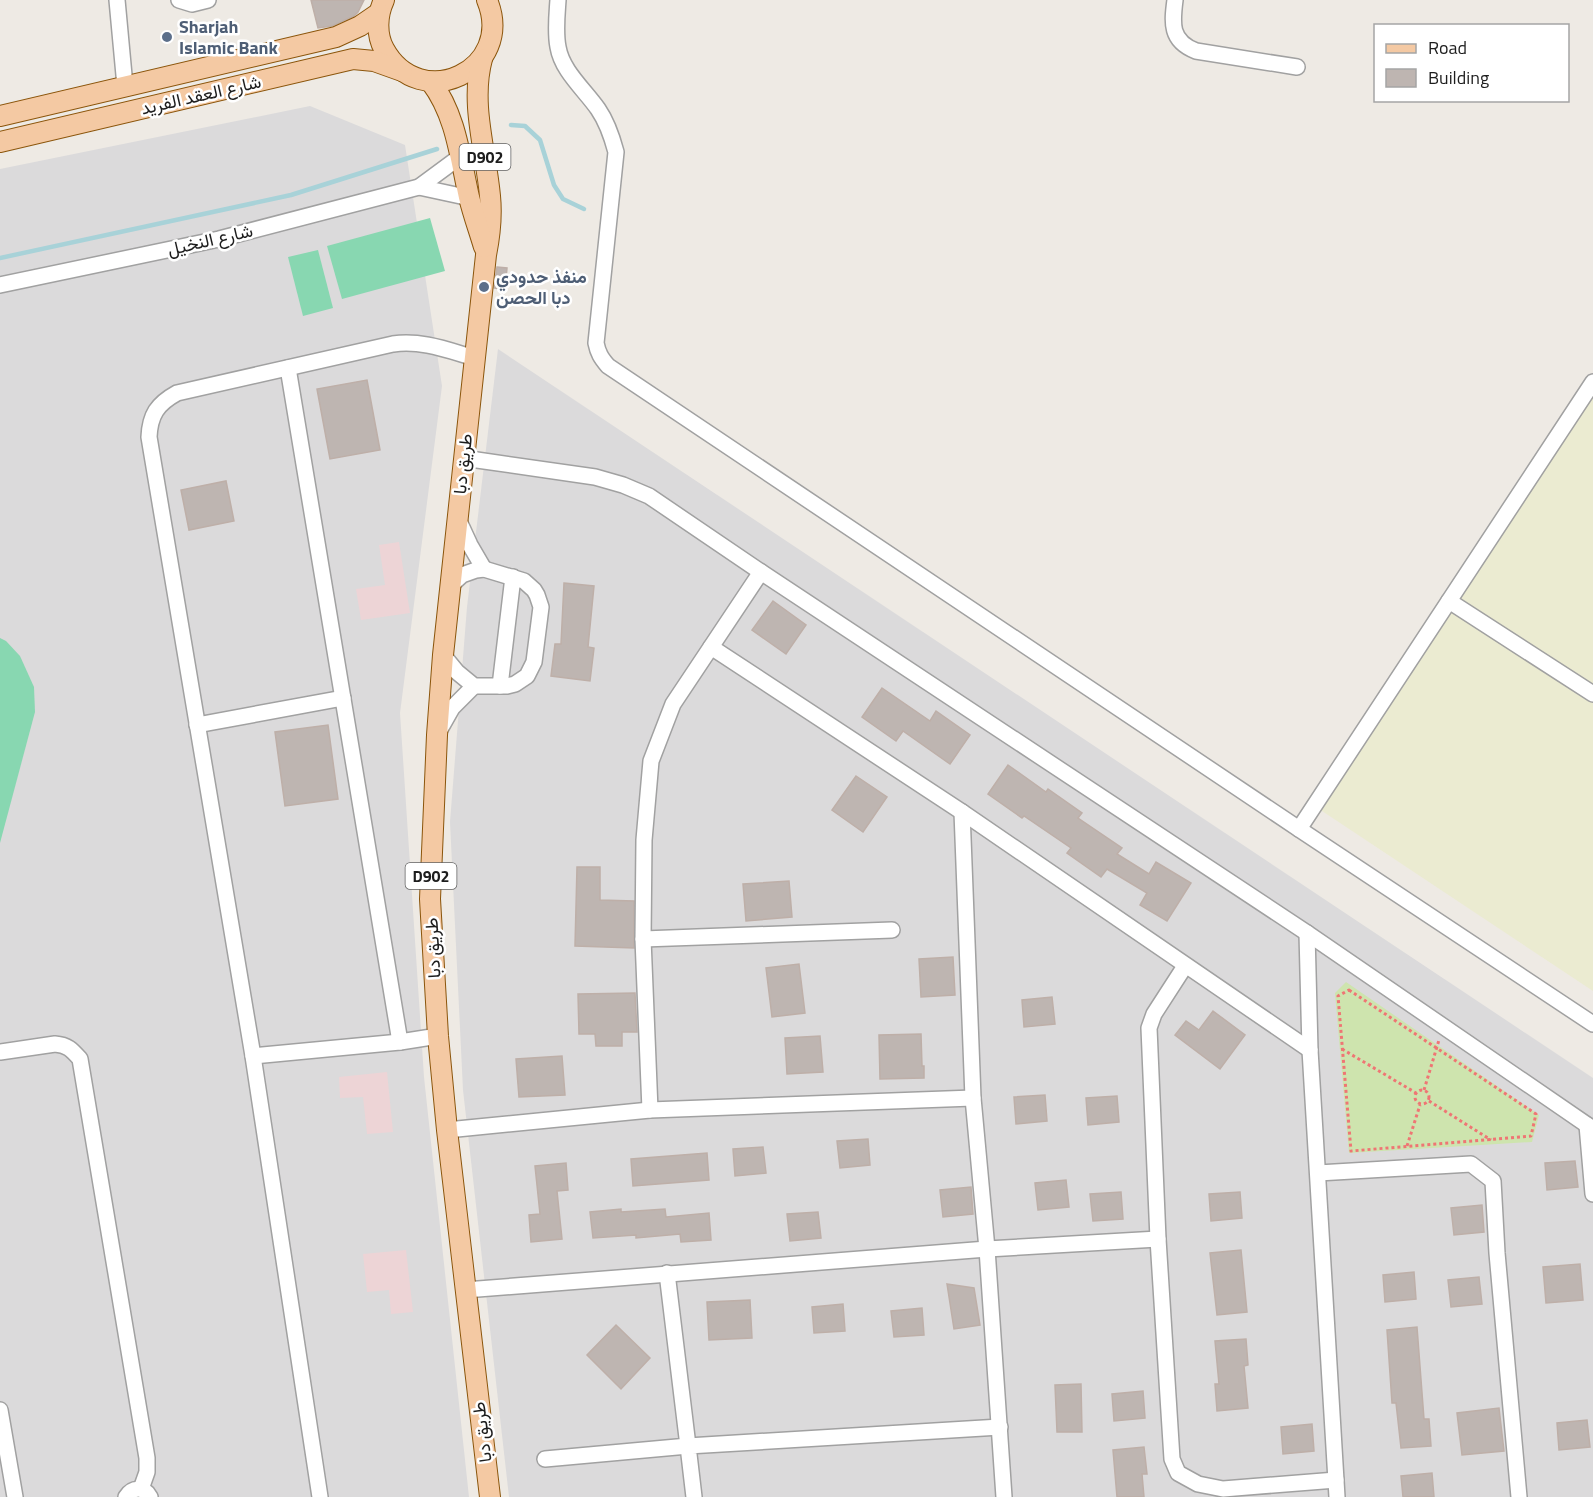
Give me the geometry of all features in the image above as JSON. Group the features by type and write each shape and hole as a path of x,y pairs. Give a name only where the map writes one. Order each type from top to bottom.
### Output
{"main road":[{"name":"طريق دبا","path":"490,1497 447,1130 438,1036 430,899 443,655 463,458 490,233 490,196 477,100 478,74 482,59 490,44 493,28 491,4"},
{"name":"شارع العقد الفريد","path":"0,116 336,37 360,26 381,5"},
{"path":"381,5 378,30 382,46 390,60 402,71"},
{"name":"شارع العقد الفريد","path":"0,142 353,59 374,60 412,77 431,82"},
{"path":"431,82 450,80 468,72 482,59"},
{"name":"طريق دبا","path":"431,82 448,110 486,255"},
{"path":"470,198 490,196"}],"street":[{"path":"117,0 125,86"},
{"path":"179,0 192,4 208,0"},
{"path":"558,0 557,46 561,57 566,68 600,111 616,152 596,343 602,360 1593,1024"},
{"path":"1175,0 1173,27 1179,40 1189,49 1297,68"},
{"name":"شارع النخيل","path":"0,285 219,239 419,187 461,156"},
{"name":"شارع النخيل","path":"419,187 470,198"},
{"path":"320,1497 253,1056 150,449 150,423 155,412 165,400 177,393 393,344 423,343 475,358"},
{"path":"288,368 400,1042"},
{"path":"1299,829 1593,382"},
{"path":"463,458 594,477 649,495 761,572 1307,933 1590,1127 1593,1194"},
{"path":"458,519 484,569"},
{"path":"443,655 457,672 474,686 515,684 532,670 540,618 540,601 534,590 524,581 513,577 484,569 476,570 462,576 450,586"},
{"path":"650,1110 643,939 644,840 651,761 673,704 761,572"},
{"path":"500,686 513,577"},
{"path":"1449,601 1593,694"},
{"path":"711,647 962,812 1310,1050"},
{"path":"437,735 452,708 474,686"},
{"path":"197,725 343,698"},
{"path":"962,812 973,1098 987,1249 1004,1497"},
{"path":"643,939 892,930"},
{"path":"1307,933 1310,1050 1337,1497"},
{"path":"1185,966 1154,1014 1149,1028 1158,1239 1172,1459 1178,1473 1198,1484 1223,1488 1336,1480"},
{"path":"253,1056 400,1042 438,1036"},
{"path":"0,1052 55,1044 64,1045 80,1059 147,1458 146,1493 133,1489 126,1497"},
{"path":"447,1130 650,1110 973,1098"},
{"path":"1318,1173 1471,1164 1493,1181 1518,1497"},
{"path":"465,1290 987,1249 1158,1239"},
{"path":"666,1274 694,1497"},
{"path":"0,1410 15,1497"},
{"path":"545,1459 688,1446 1000,1427"}],"path":[{"path":"1349,990 1536,1114 1532,1136 1350,1151 1342,1049 1338,996 1349,990"},
{"path":"1424,1090 1443,1027"},
{"path":"1342,1049 1416,1093"},
{"path":"1416,1093 1424,1090"},
{"path":"1424,1090 1428,1093 1429,1101"},
{"path":"1416,1093 1415,1100 1420,1104 1429,1101"},
{"path":"1429,1101 1491,1140"},
{"path":"1407,1146 1420,1104"}],"shaded area":[{"path":"310,106 405,145 442,386 400,713 424,1077 469,1497 0,1497 0,169"},
{"path":"498,349 1593,1078 1593,1497 509,1497 463,1090 450,822 467,607"},
{"path":"399,542 410,613 361,620 356,589 385,585 379,545"},
{"path":"387,1072 393,1132 367,1134 363,1097 340,1098 339,1077"},
{"path":"406,1250 413,1312 391,1314 389,1290 367,1292 363,1254"}],"green space":[{"path":"430,218 445,271 342,299 327,246"},
{"path":"318,250 333,308 303,316 288,257"},
{"path":"1593,395 1593,991 1307,801"},
{"path":"0,638 20,656 34,687 35,712 0,843"},
{"path":"1346,982 1539,1115 1532,1142 1349,1153 1335,993"}],"building":[{"path":"311,0 364,0 354,16 332,26 318,28"},
{"path":"497,267 507,268 505,290 494,288"},
{"path":"367,380 380,450 330,459 317,389"},
{"path":"226,481 234,521 189,530 181,490"},
{"path":"564,583 594,586 588,647 594,648 590,681 551,676 555,644 561,644"},
{"path":"773,601 806,625 786,654 752,630"},
{"path":"882,688 930,721 936,711 970,735 950,764 903,731 896,741 862,717"},
{"path":"328,725 338,799 285,806 275,732"},
{"path":"1008,765 1046,792 1048,789 1082,813 1078,818 1122,848 1117,854 1149,874 1156,862 1191,883 1167,921 1140,905 1147,893 1107,869 1101,877 1067,853 1071,848 988,794"},
{"path":"856,776 887,797 863,832 832,810"},
{"path":"577,867 600,867 600,900 634,901 634,948 575,946"},
{"path":"789,881 792,917 746,921 743,884"},
{"path":"953,957 955,995 921,997 919,959"},
{"path":"799,964 805,1013 772,1017 766,968"},
{"path":"635,993 637,1032 622,1032 622,1046 596,1046 595,1034 579,1034 578,994"},
{"path":"1052,997 1055,1024 1024,1027 1022,1000"},
{"path":"1213,1011 1245,1035 1220,1069 1175,1035 1186,1021 1199,1030"},
{"path":"921,1034 924,1078 880,1079 879,1035"},
{"path":"820,1036 823,1072 787,1074 785,1038"},
{"path":"562,1056 565,1095 519,1097 516,1059"},
{"path":"1045,1095 1047,1121 1016,1124 1014,1097"},
{"path":"1117,1096 1119,1122 1088,1125 1086,1098"},
{"path":"868,1139 870,1165 840,1168 837,1141"},
{"path":"763,1147 766,1173 735,1176 733,1149"},
{"path":"707,1153 709,1180 633,1186 631,1159"},
{"path":"1575,1161 1578,1187 1547,1190 1545,1163"},
{"path":"566,1163 568,1190 557,1191 562,1239 531,1242 529,1215 540,1214 535,1166"},
{"path":"1066,1180 1069,1207 1038,1210 1035,1183"},
{"path":"971,1187 973,1214 943,1217 940,1190"},
{"path":"1121,1192 1123,1219 1093,1221 1090,1194"},
{"path":"1240,1192 1242,1218 1211,1221 1209,1194"},
{"path":"1482,1205 1484,1232 1454,1235 1451,1208"},
{"path":"621,1209 621,1212 665,1209 666,1217 709,1213 711,1240 681,1242 680,1234 636,1238 636,1235 593,1238 590,1212"},
{"path":"818,1212 821,1238 790,1241 787,1214"},
{"path":"1241,1250 1247,1312 1217,1315 1210,1253"},
{"path":"1580,1264 1583,1300 1546,1303 1543,1267"},
{"path":"1414,1272 1416,1299 1385,1302 1383,1275"},
{"path":"1479,1277 1482,1304 1451,1307 1448,1280"},
{"path":"947,1284 974,1288 980,1325 954,1329"},
{"path":"750,1300 752,1338 709,1340 707,1302"},
{"path":"843,1304 845,1331 814,1333 812,1307"},
{"path":"922,1308 924,1335 894,1337 891,1311"},
{"path":"616,1325 650,1358 621,1389 587,1355"},
{"path":"1417,1327 1424,1419 1429,1419 1431,1446 1401,1448 1396,1403 1392,1403 1387,1330"},
{"path":"1246,1339 1248,1365 1244,1366 1248,1408 1217,1411 1215,1384 1219,1384 1215,1341"},
{"path":"1081,1384 1082,1432 1057,1432 1055,1385"},
{"path":"1143,1391 1145,1418 1114,1421 1112,1394"},
{"path":"1499,1408 1504,1451 1462,1455 1457,1413"},
{"path":"1587,1420 1590,1447 1559,1450 1557,1423"},
{"path":"1312,1424 1314,1451 1283,1454 1281,1427"},
{"path":"1144,1447 1147,1474 1142,1474 1144,1497 1117,1497 1113,1450"},
{"path":"1432,1473 1434,1497 1403,1497 1401,1476"}],"waterway":[{"path":"511,125 525,126 540,140 554,185 563,199 584,209"},
{"path":"0,258 291,195 437,149"}],"place":[{"name":"Sharjah Islamic Bank","path":"167,37"},
{"name":"منفذ حدودي دبا الحصن","path":"484,287"}]}
